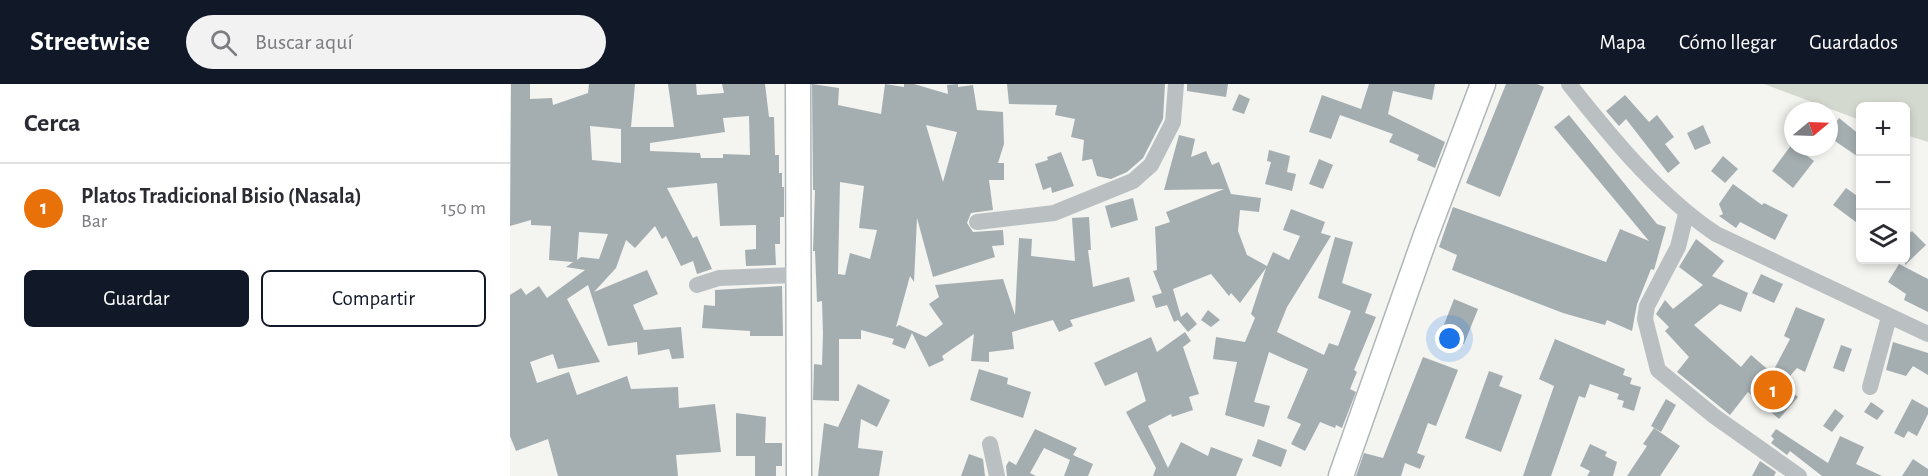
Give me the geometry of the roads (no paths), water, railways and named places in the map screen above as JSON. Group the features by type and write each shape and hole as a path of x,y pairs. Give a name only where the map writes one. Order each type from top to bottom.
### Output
{"street":[{"path":"798,84 799,476"},
{"path":"977,222 1054,213 1134,181 1151,165 1173,122 1176,84"},
{"path":"1341,476 1426,235 1483,84"},
{"path":"1569,84 1622,146 1686,214 1716,234 1928,334"},
{"path":"1686,214 1678,247 1647,306 1645,319 1658,370 1714,416 1799,476"},
{"path":"697,285 719,278 797,274"},
{"path":"1870,387 1889,317"},
{"path":"990,444 997,476"}],"place":[{"name":"Platos Tradicional Bisio (Nasala)","path":"1773,390"}]}
